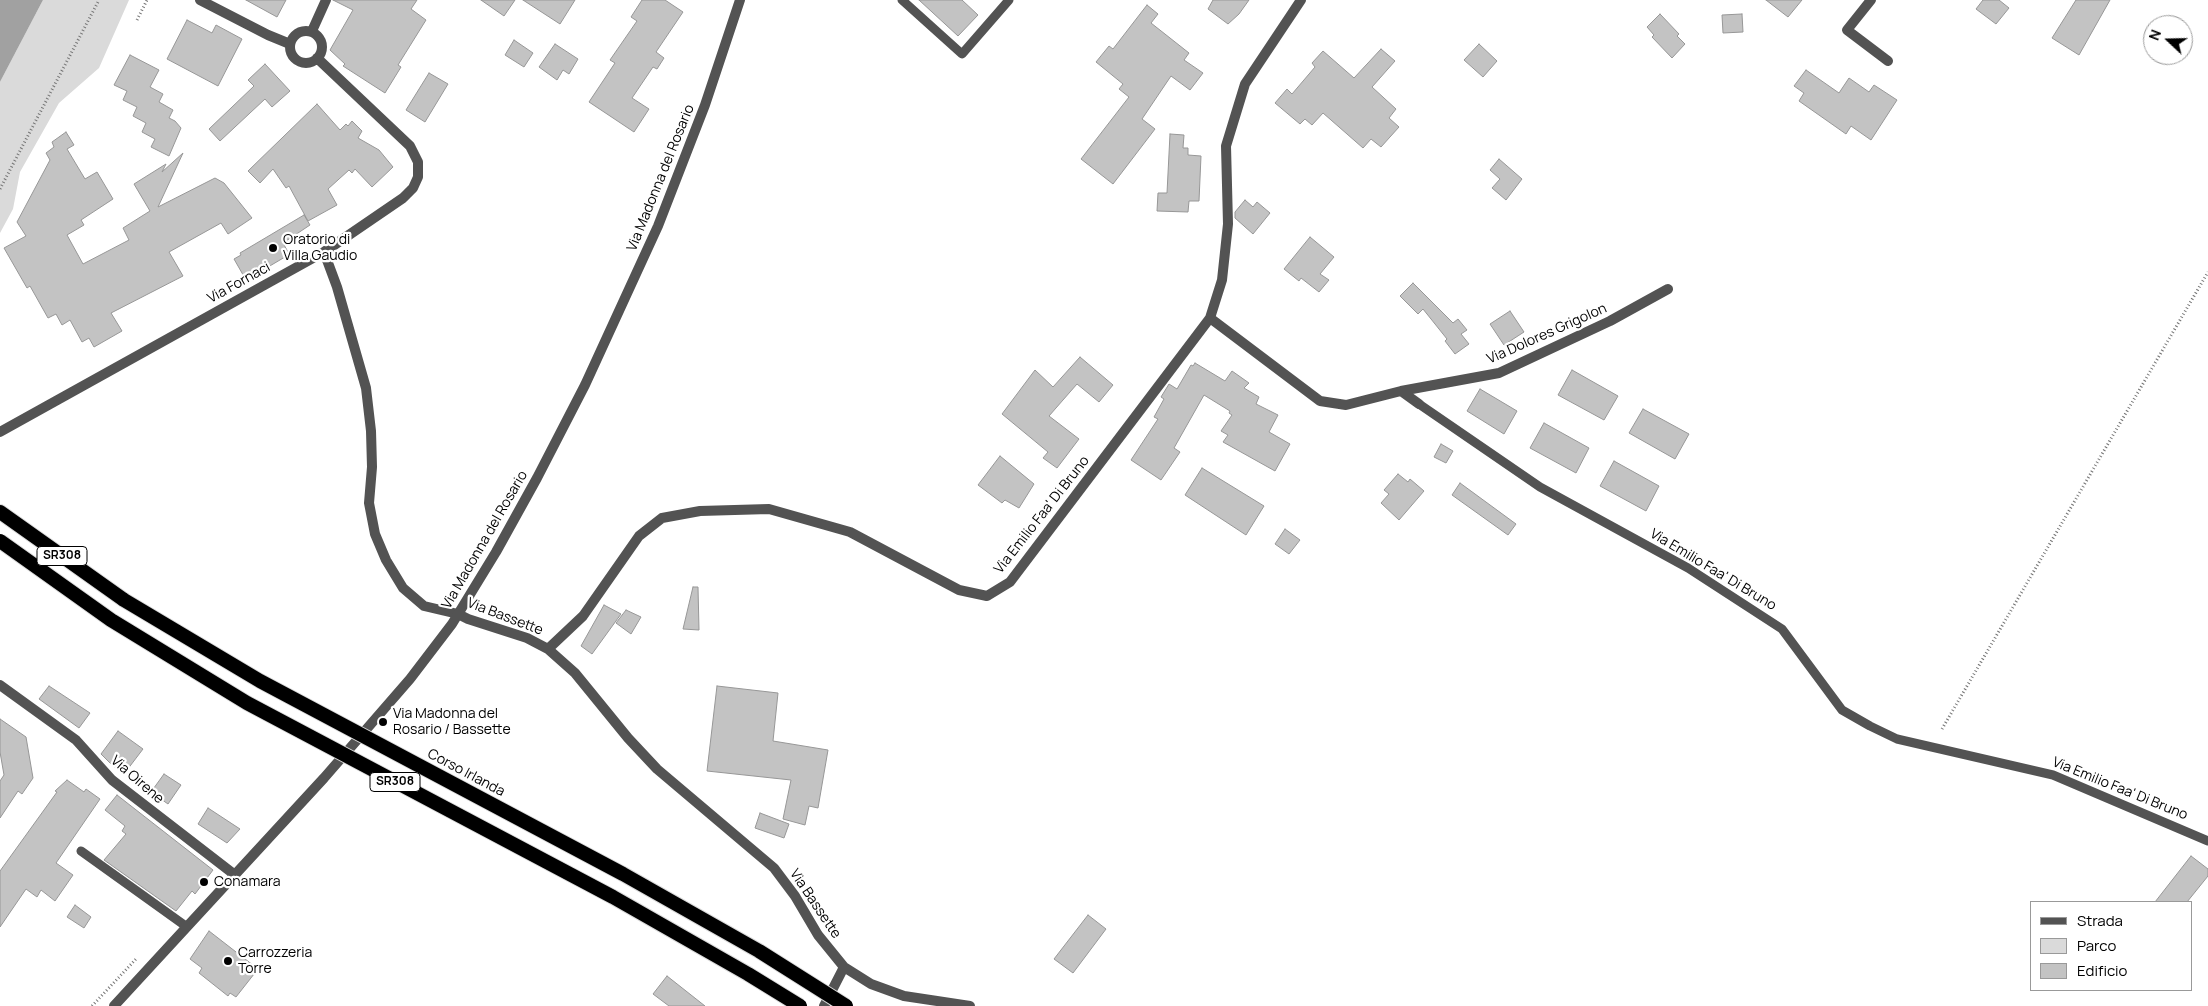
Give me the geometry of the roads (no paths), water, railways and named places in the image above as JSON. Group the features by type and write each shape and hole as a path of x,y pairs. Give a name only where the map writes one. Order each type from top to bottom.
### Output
{"highway":[{"name":"Corso Irlanda","path":"0,512 124,600 260,681 623,874 759,951 846,1006"},
{"name":"SR308","path":"0,540 111,620 247,703 613,897 800,1006"}],"street":[{"path":"200,0 268,35 290,44"},
{"path":"312,31 326,0"},
{"name":"Via Madonna del Rosario","path":"114,1006 280,827 392,700 458,614 537,478 585,384 651,243 705,105 740,0"},
{"name":"Via Emilio Faa' Di Bruno","path":"548,648 583,616 639,536 662,518 700,511 769,509 850,532 959,590 987,596 1010,582 1210,318 1222,280 1228,224 1226,146 1245,84 1301,0"},
{"path":"1871,0 1848,30 1888,61"},
{"path":"312,31 322,43 322,48 317,58 307,63 301,62 292,55 290,44 298,33 312,31"},
{"name":"Via Fornaci","path":"0,432 324,252 403,198 413,188 418,177 418,161 410,146 317,58"},
{"name":"Via Bassette","path":"324,252 337,287 366,388 371,431 372,467 369,503 375,534 386,560 403,588 424,606 458,614 468,620 527,638 548,648 575,673 628,738 657,769 774,868 818,935 844,967 871,984 904,996 970,1006"},
{"name":"Via Dolores Grigolon","path":"1401,391 1499,373 1610,321 1668,289"},
{"path":"1210,318 1320,401 1346,405 1401,391"},
{"name":"Via Emilio Faa' Di Bruno","path":"1401,391 1419,404"},
{"name":"Via Oirene","path":"0,685 76,740 112,780 235,875"},
{"path":"824,1006 844,967"}],"lane":[{"path":"902,0 962,54 1009,0"},
{"name":"Via Emilio Faa' Di Bruno","path":"1419,404 1540,487 1688,568 1782,629 1842,710 1870,726 1897,739 2053,775 2208,841"},
{"path":"81,851 187,927"}],"place":[{"name":"Oratorio di Villa Gaudio","path":"273,248"},
{"name":"Via Madonna del Rosario / Bassette","path":"383,722"},
{"name":"Conamara","path":"204,882"},
{"name":"Carrozzeria Torre","path":"228,961"}]}
